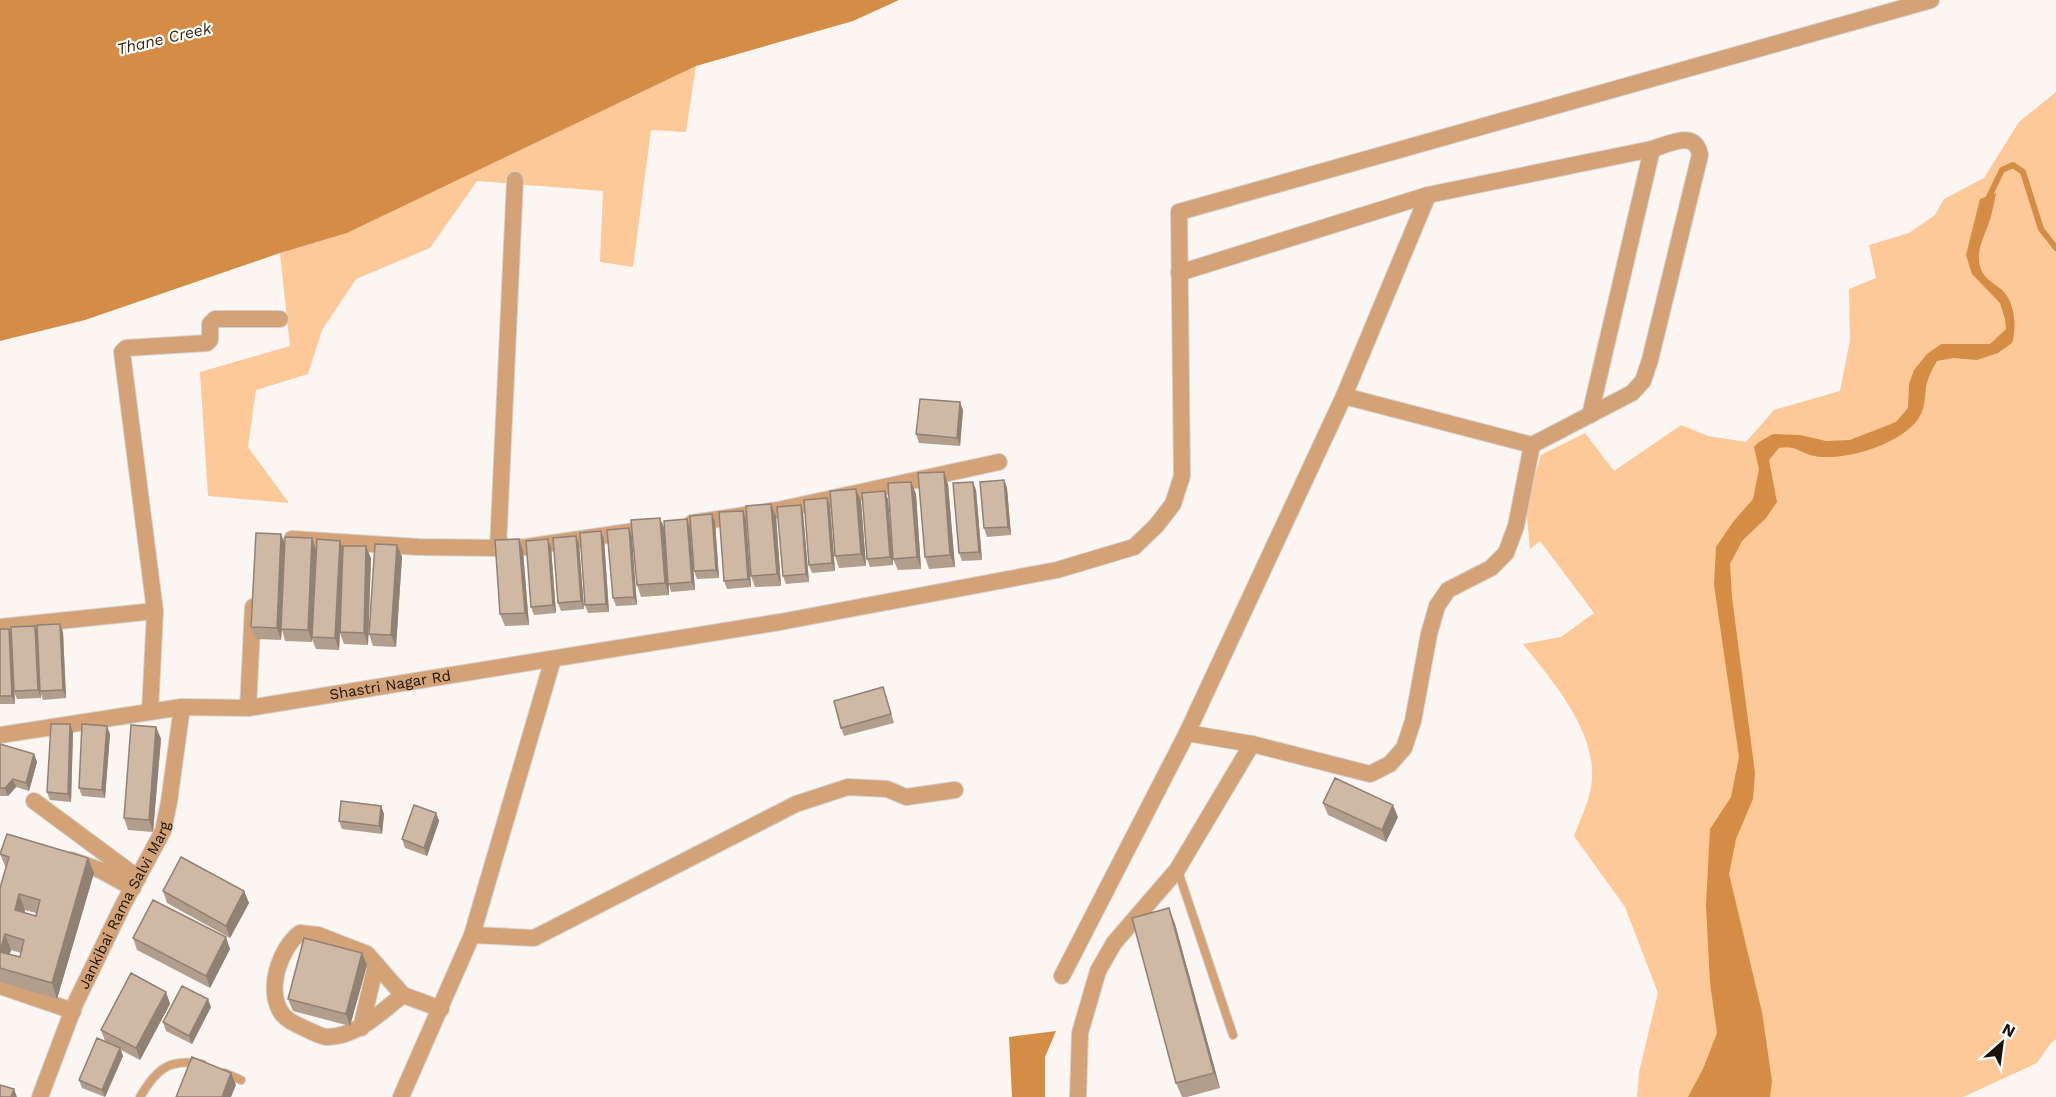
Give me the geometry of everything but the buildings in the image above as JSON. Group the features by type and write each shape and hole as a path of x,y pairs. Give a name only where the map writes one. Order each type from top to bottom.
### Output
{"street":[{"name":"Shastri Nagar Rd","path":"0,735 182,707 248,708 553,659 780,621 1057,570 1134,547 1156,526 1173,504 1182,476 1179,212 1931,0"},
{"path":"1179,273 1428,195 1652,149 1687,139 1694,141 1700,155 1650,360 1643,381 1632,393 1532,445 1344,396"},
{"path":"1590,415 1652,149"},
{"path":"498,548 515,180"},
{"path":"1062,976 1187,733 1344,396 1428,195"},
{"path":"150,712 155,611 123,352 126,348 207,343 210,340 210,324 215,319 280,319"},
{"path":"1187,733 1252,744 1370,774 1390,764 1404,748 1413,721 1429,634 1437,606 1448,590 1491,568 1506,553 1516,526 1532,445"},
{"path":"272,537 419,548 525,547 778,510 999,462"},
{"path":"248,708 254,586"},
{"path":"0,627 155,611"},
{"path":"401,1097 472,935 553,659"},
{"name":"Jankibai Rama Salvi Marg","path":"40,1097 73,1011 163,831 182,707"},
{"path":"1078,1097 1080,1033 1098,971 1114,943 1178,870 1252,744"},
{"path":"472,935 534,938 796,804 848,788 888,789 906,797 955,790"},
{"path":"34,801 135,883"},
{"path":"59,856 135,883"},
{"path":"403,995 361,1028 327,1037 300,1027 284,1016 276,1000 276,971 291,940 300,933 318,935 367,954 403,995 441,1009"},
{"path":"361,1028 376,964"},
{"path":"0,986 73,1011"}],"lane":[{"path":"1178,870 1233,1035"},
{"path":"140,1097 159,1071 171,1063 187,1061 203,1064 241,1080"}],"shaded area":[{"path":"696,66 686,132 651,130 633,267 600,262 603,191 477,181 430,248 356,279 322,330 308,374 256,390 248,447 289,503 208,496 200,372 290,346 280,253 347,233"},
{"path":"2056,92 2056,1039 2037,1063 1963,1097 1637,1097 1639,1072 1658,993 1625,907 1574,836 1590,793 1591,760 1587,742 1570,706 1523,644 1561,637 1594,613 1540,541 1530,549 1526,506 1541,455 1585,433 1614,471 1681,425 1708,436 1746,442 1774,410 1840,391 1850,340 1849,289 1876,278 1869,245 1909,233 1935,215 1944,199 1984,178 2019,122"}],"water":[{"name":"Thane Creek","path":"0,0 899,0 853,21 696,66 347,233 280,253 85,320 0,341"},
{"path":"1996,193 1980,247 1979,260 1983,274 2002,290 2010,301 2014,322 2012,343 1998,353 1977,360 1953,358 1937,361 1928,380 1921,414 1903,434 1889,442 1858,453 1827,457 1809,455 1794,448 1779,448 1769,460 1777,502 1766,518 1742,541 1730,564 1732,597 1755,773 1753,799 1736,839 1729,874 1762,1012 1772,1081 1770,1097 1688,1097 1703,1069 1717,1033 1710,983 1706,905 1710,829 1731,797 1739,757 1714,585 1716,547 1753,499 1759,469 1754,447 1759,442 1773,434 1800,435 1826,441 1850,440 1896,422 1908,408 1909,384 1914,370 1927,354 1941,344 1990,344 2006,329 2000,303 1972,274 1966,255 1980,199"},
{"path":"1056,1031 1045,1057 1045,1097 1012,1097 1009,1037"}],"waterway":[{"path":"1986,203 2002,170 2013,165 2023,172 2041,229 2056,248"}]}
